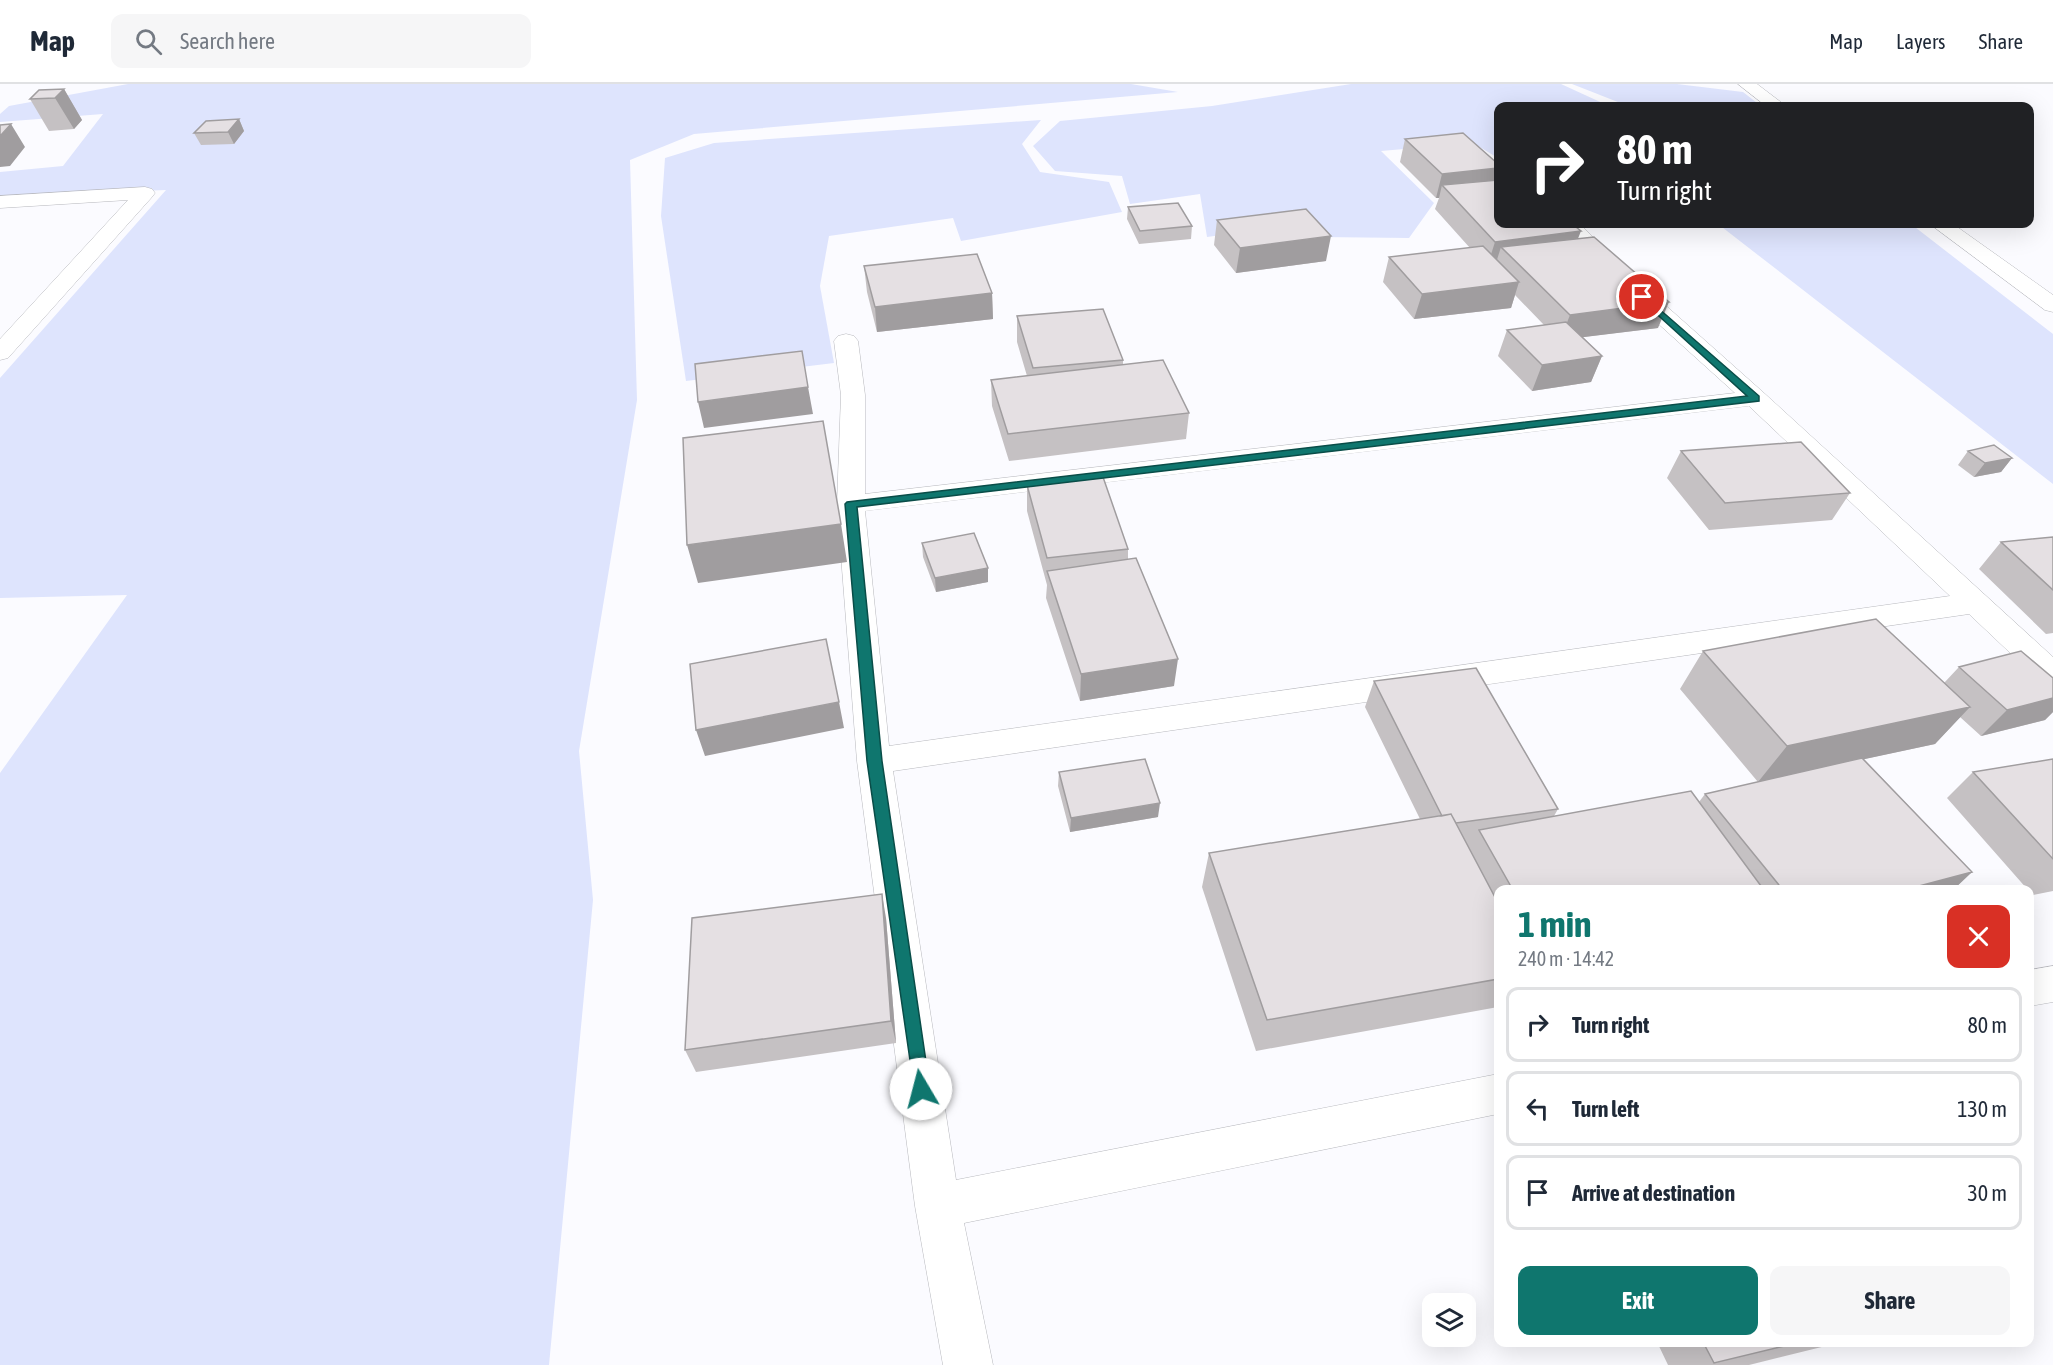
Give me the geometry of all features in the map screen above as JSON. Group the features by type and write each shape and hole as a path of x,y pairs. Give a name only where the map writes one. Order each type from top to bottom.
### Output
{"street":[{"path":"1744,84 1771,102"},
{"path":"0,202 146,193 0,352"},
{"path":"1573,228 1610,267 1755,398 2053,675"},
{"path":"1946,228 2053,304"},
{"path":"846,341 853,395 851,504 874,761 938,1206 968,1365"},
{"path":"851,504 1755,398"},
{"path":"874,761 1976,603"},
{"path":"2034,987 2053,984"},
{"path":"938,1206 1494,1095"}],"shaded area":[{"path":"128,84 1131,84 1178,92 694,134 630,160 637,400 579,751 593,900 549,1365 0,1365 0,773 127,595 0,598 0,378 166,190 0,196 0,172 63,166 103,114 0,122 0,114 9,106"},
{"path":"1351,84 1561,84 1600,102 1494,102 1494,156 1473,143 1381,151 1434,203 1409,238 1319,237 1307,223 1207,237 1200,194 1130,204 1122,176 1055,171 1033,146 1060,121 1212,106"},
{"path":"1572,84 1677,84 1743,92 1756,102 1618,102"},
{"path":"1041,120 1022,144 1040,172 1109,182 1122,212 961,241 953,218 829,236 820,286 834,363 686,381 661,216 665,158 714,143"},
{"path":"1723,228 1916,228 2053,334 2053,484"}],"building":[{"path":"64,89 55,98 30,99 39,90"},
{"path":"239,119 228,132 194,133 206,121"},
{"path":"11,124 0,136 0,125"},
{"path":"1463,133 1494,160 1494,168 1442,174 1405,139"},
{"path":"1494,180 1494,228 1577,228 1581,231 1495,242 1442,185"},
{"path":"1178,203 1192,226 1140,231 1128,207"},
{"path":"1306,209 1331,236 1240,248 1217,220"},
{"path":"1594,237 1669,302 1570,315 1501,247"},
{"path":"1483,246 1519,282 1422,294 1389,257"},
{"path":"977,254 992,293 875,307 864,266"},
{"path":"1103,309 1123,360 1033,368 1017,316"},
{"path":"1566,322 1602,356 1542,365 1507,330"},
{"path":"802,351 808,387 698,402 695,364"},
{"path":"1163,360 1189,413 1008,434 991,380"},
{"path":"823,421 841,524 687,545 683,438"},
{"path":"1801,442 1850,493 1725,503 1681,451"},
{"path":"1994,445 2012,458 1985,463 1968,451"},
{"path":"1103,477 1128,549 1047,558 1027,485"},
{"path":"974,533 988,568 935,578 922,543"},
{"path":"2053,537 2053,590 2001,542"},
{"path":"1136,558 1178,659 1081,674 1047,571"},
{"path":"1876,619 1970,707 1787,746 1703,651"},
{"path":"826,639 839,702 696,730 690,664"},
{"path":"2021,651 2053,678 2053,698 2007,710 1959,667"},
{"path":"1476,668 1558,809 1456,823 1451,814 1442,816 1374,681"},
{"path":"1862,758 1972,872 1923,885 1779,885 1705,794"},
{"path":"1145,759 1160,803 1071,818 1059,772"},
{"path":"2053,759 2053,859 1973,772"},
{"path":"1691,791 1760,885 1510,885 1479,830"},
{"path":"1451,814 1494,895 1494,980 1267,1020 1209,853"},
{"path":"882,894 891,1021 685,1050 692,918"},
{"path":"1706,1347 1780,1347 1714,1363"}],"route":[{"path":"921,1089 874,761 851,504 1755,398 1642,297"}]}
